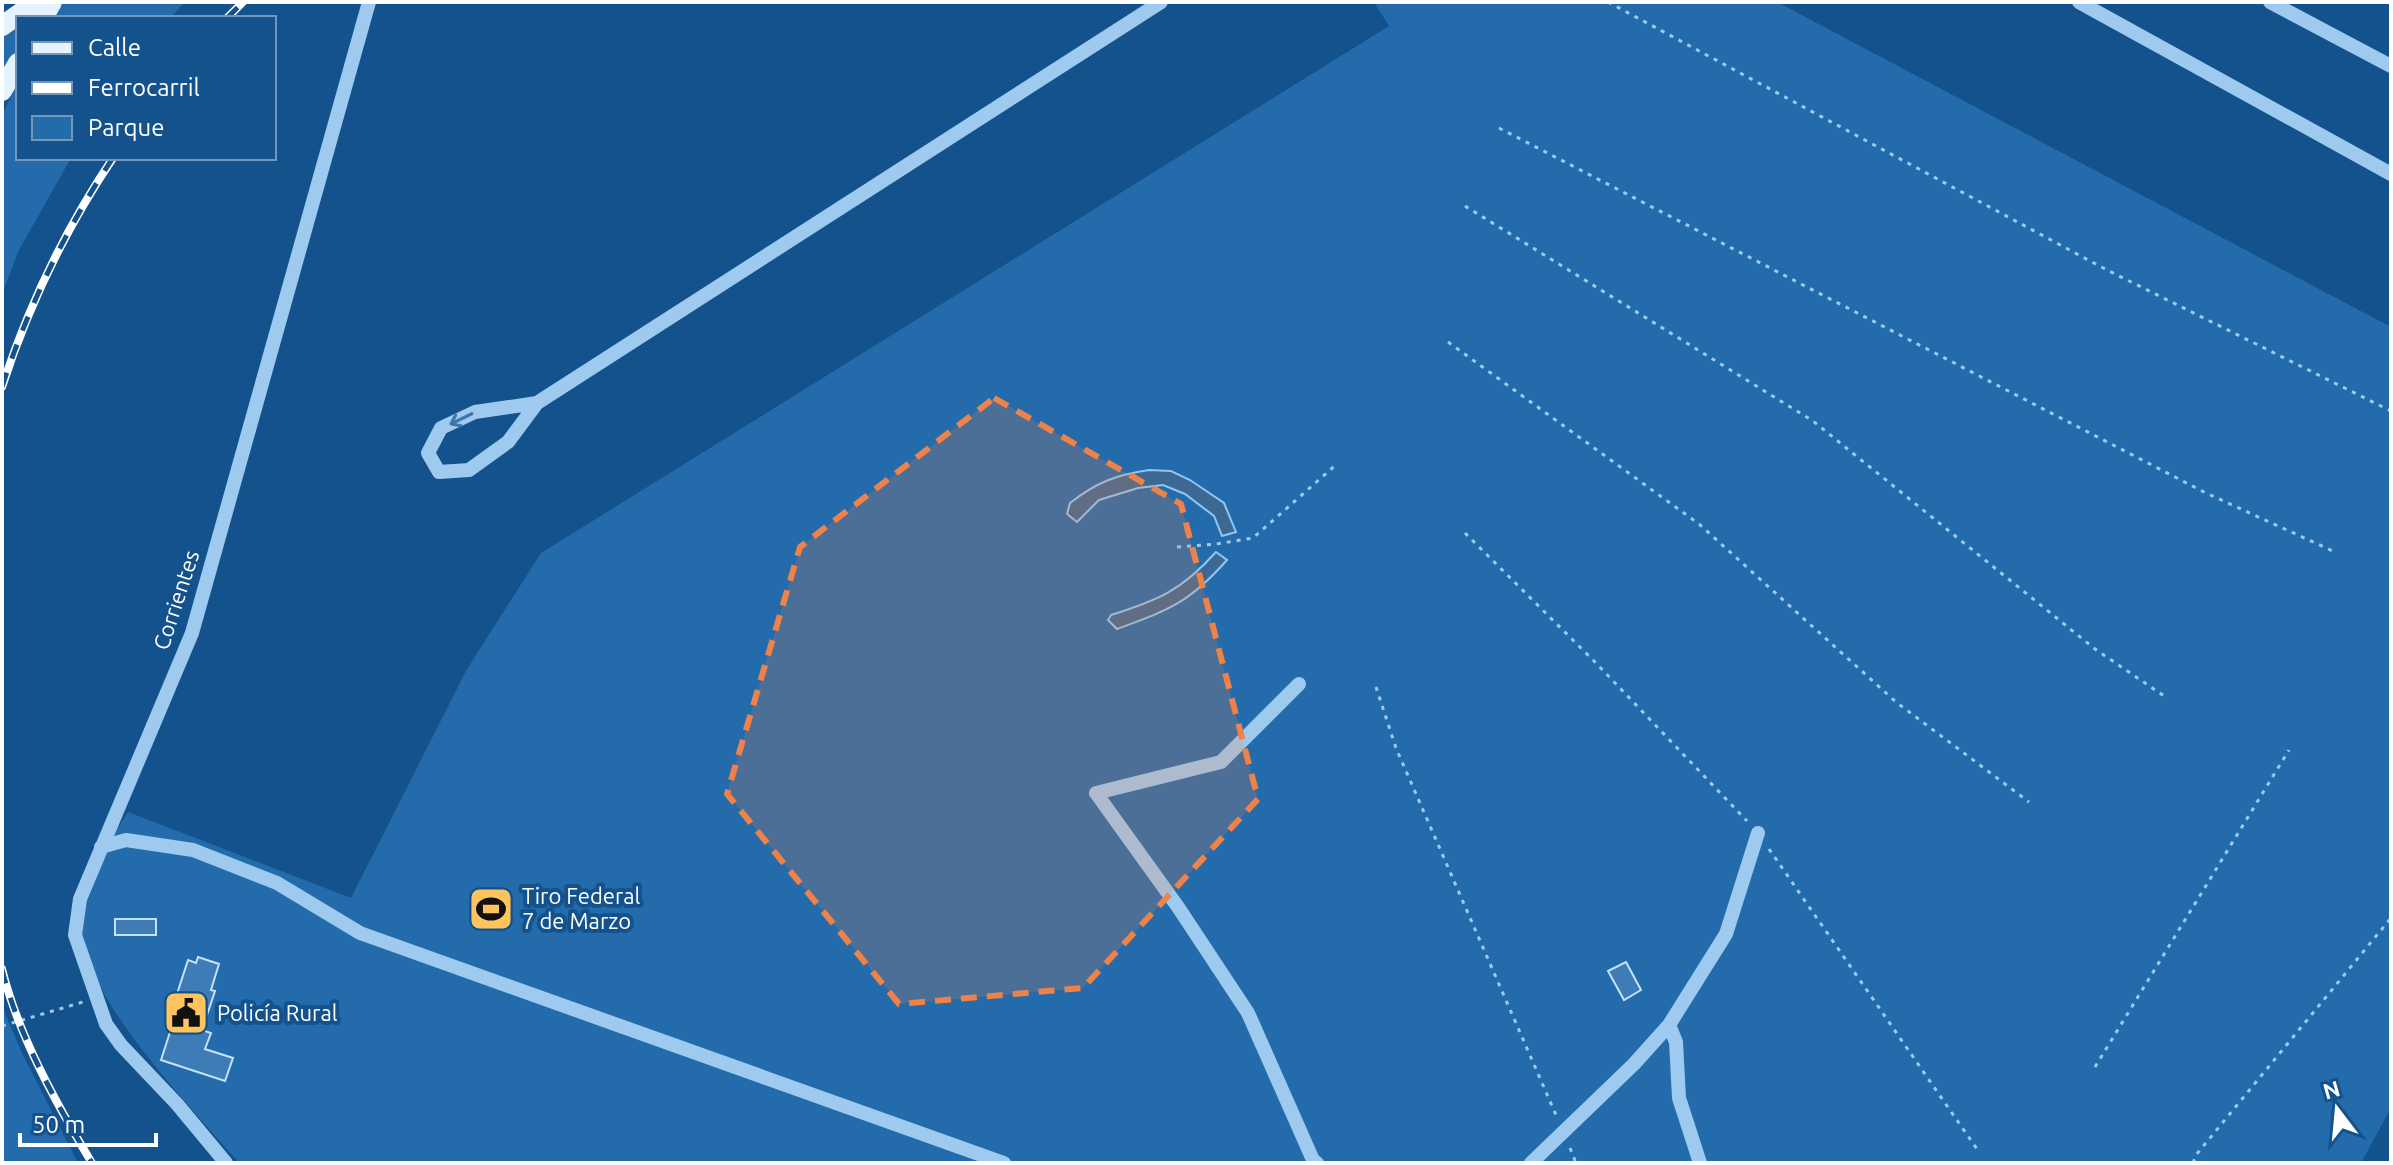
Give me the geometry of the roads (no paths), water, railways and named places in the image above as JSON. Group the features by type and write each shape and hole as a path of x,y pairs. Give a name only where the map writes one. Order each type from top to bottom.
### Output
{"main road":[{"path":"16,16 36,2"},
{"path":"2,91 16,66"}],"street":[{"name":"Corrientes","path":"226,1163 106,1024 75,935 80,899 192,633 369,2"},
{"path":"537,403 475,412 441,428 428,453 439,472 469,470 508,442 537,403 1161,2"},
{"path":"2079,2 2391,174"},
{"path":"2270,2 2391,66"},
{"path":"1299,684 1221,762 1096,793 1178,907 1248,1013 1317,1163"},
{"path":"1531,1163 1634,1064 1669,1025 1726,934 1758,833"},
{"path":"101,847 126,840 193,850 277,883 360,933 1004,1163"},
{"path":"1669,1025 1676,1042 1679,1098 1700,1163"}],"railway":[{"path":"229,16 243,2"},
{"path":"2,387 50,269 79,212 112,160"},
{"path":"2,969 28,1044 52,1094 92,1163"}],"place":[{"name":"Tiro Federal 7 de Marzo","path":"491,909"},
{"name":"Policía Rural","path":"186,1013"}]}
